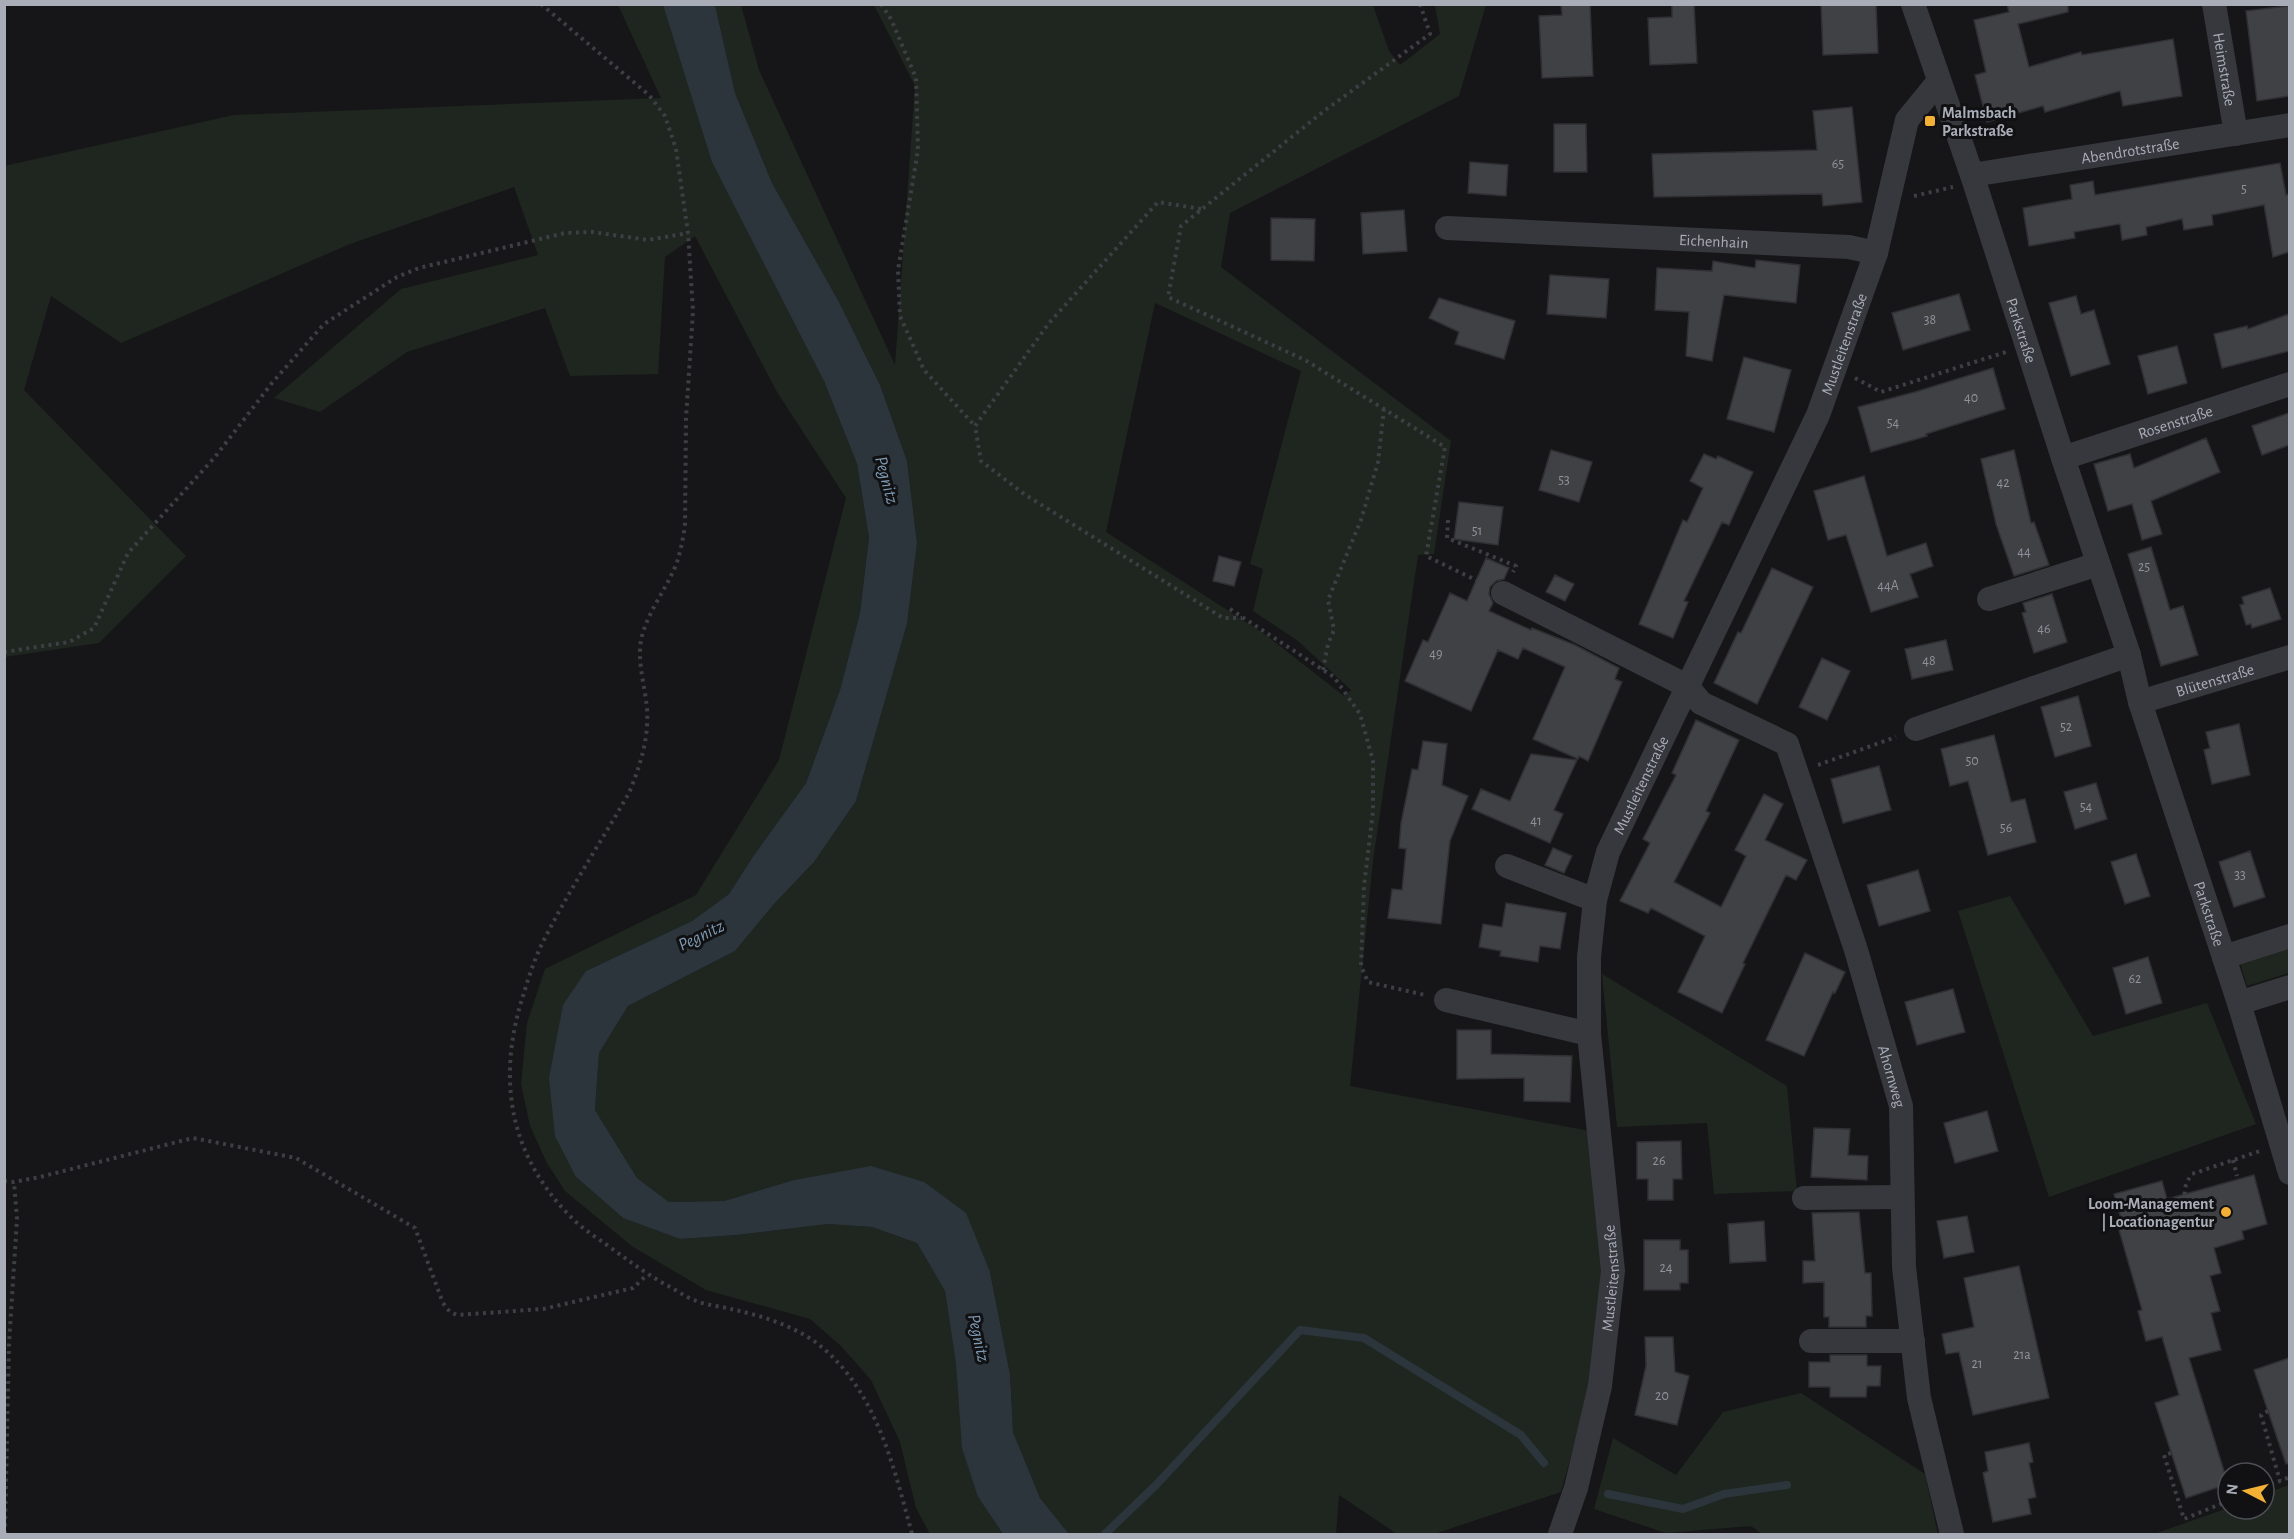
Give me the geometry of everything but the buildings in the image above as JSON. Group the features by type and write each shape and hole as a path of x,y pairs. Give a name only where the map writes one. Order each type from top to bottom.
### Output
{"street":[{"name":"Parkstraße","path":"1913,4 1973,178 2129,655 2140,702 2239,1003 2289,1173"},
{"name":"Heimstraße","path":"2214,4 2236,134"},
{"name":"Mustleitenstraße","path":"1560,1534 1576,1488 1600,1386 1613,1271 1589,1034 1589,957 1595,900 1608,852 1818,415 1876,253 1906,120 1938,82"},
{"name":"Abendrotstraße","path":"1973,178 2289,125"},
{"name":"Eichenhain","path":"1447,228 1849,247 1876,253"},
{"name":"Rosenstraße","path":"2063,458 2289,384"},
{"path":"1989,599 2098,564"},
{"name":"Ahornweg","path":"1503,593 1687,686 1701,703 1787,744 1856,950 1901,1106 1904,1267 1919,1398 1952,1534"},
{"path":"1916,729 2129,655"},
{"name":"Blütenstraße","path":"2140,702 2289,657"},
{"path":"1507,866 1595,900"},
{"path":"2223,957 2289,936"},
{"path":"2239,1003 2289,987"},
{"path":"1446,1000 1589,1034"},
{"path":"1804,1198 1901,1197"},
{"path":"1811,1341 1913,1341"}],"path":[{"path":"541,4 649,95 665,116 676,149 688,233 693,310 686,418 685,526 677,563 648,618 642,637 640,654 647,709 645,745 629,793 543,941 517,1015 511,1048 509,1084 518,1131 530,1163 542,1182 578,1223 646,1275 695,1300 755,1315 805,1334 824,1348 849,1374 868,1404 892,1460 912,1534"},
{"path":"881,4 891,19 916,78 918,150 898,270 900,315 924,370 975,426 981,461 1024,494 1223,618 1242,618"},
{"path":"1420,4 1430,34 1324,111 1181,226 1168,297 1305,360 1445,447 1426,556 1503,593 1516,566 1447,538 1448,520"},
{"path":"1905,198 1973,178"},
{"path":"975,426 1049,323 1158,202 1202,209"},
{"path":"4,652 69,642 94,628 129,553 215,457 272,383 324,324 397,277 419,268 565,233 592,232 648,240 688,233"},
{"path":"1855,378 1881,392 2026,345"},
{"path":"1323,670 1328,644 1334,630 1328,600 1360,520 1378,462 1384,409"},
{"path":"1230,609 1334,677 1360,714 1373,761 1373,811 1363,909 1361,966 1368,982 1446,1000"},
{"path":"1798,772 1916,729"},
{"path":"4,1181 14,1182 193,1138 296,1158 415,1228 443,1303 450,1312 458,1315 543,1309 633,1288 646,1275"},
{"path":"2186,1202 2184,1194 2186,1183 2192,1174 2280,1144"},
{"path":"2233,1160 2237,1176"},
{"path":"5,1534 9,1355 17,1219 14,1182"},
{"path":"2268,1411 2261,1415 2280,1480"},
{"path":"2171,1452 2164,1455 2184,1519 2216,1506"},
{"path":"2276,1482 2289,1477"}],"shaded area":[{"path":"618,5 663,5 683,68 824,381 857,464 869,537 860,613 840,690 806,783 729,894 692,921 586,971 576,1177 623,1218 680,1239 828,1224 872,1227 917,1243 945,1291 978,1497 1003,1534 930,1534 916,1508 900,1442 871,1380 841,1346 810,1319 706,1290 633,1247 565,1191 547,1163 530,1126 521,1084 527,1023 545,969 696,895 779,760 846,498 777,392 695,236 665,257 658,374 570,376 545,308 407,352 320,412 274,398 401,289 538,255 514,187 350,244 121,343 51,296 24,390 186,556 99,643 5,657 4,166 234,115 661,98"},
{"path":"715,5 741,5 759,70 895,365 915,86 874,5 1373,5 1389,51 1400,65 1440,34 1435,5 1486,5 1459,96 1230,213 1221,267 1451,441 1434,554 1418,555 1373,861 1350,1086 1590,1131 1603,1269 1592,1380 1561,1492 1434,1534 1397,1534 1339,1495 1336,1534 1069,1534 1040,1498 1013,1432 1010,1374 990,1272 871,1167 794,1180 724,1201 669,1202 637,1178 595,1110 599,1053 628,1006 735,951 774,904 814,862 856,801 907,624 917,543 907,461 880,385 839,302 772,183 735,93","holes":["1155,303 1301,371 1250,564 1263,569 1253,611 1298,641 1351,690 1344,696 1266,635 1106,532"]},
{"path":"2010,896 2093,1036 2207,1003 2256,1124 2049,1197 1958,911"},
{"path":"2289,941 2289,973 2247,986 2238,957"},
{"path":"1602,974 1787,1086 1797,1191 1714,1194 1707,1123 1617,1127"},
{"path":"1801,1393 1925,1474 1938,1534 1762,1534 1751,1526 1666,1533 1594,1509 1613,1438 1676,1475 1723,1412"},
{"path":"2289,1485 2289,1534 2154,1534 2216,1512 2216,1521 2276,1521 2276,1490"}],"water":[{"name":"Pegnitz","path":"663,5 715,5 735,93 772,183 839,302 880,385 907,461 917,543 907,624 856,801 814,862 774,904 735,951 628,1006 599,1053 595,1110 637,1178 669,1202 724,1201 794,1180 871,1166 924,1182 966,1213 990,1272 1010,1374 1013,1432 1040,1498 1069,1534 1003,1534 978,1497 962,1448 956,1363 945,1291 917,1243 872,1227 828,1224 680,1239 623,1218 576,1177 555,1136 549,1078 563,1005 586,971 692,921 729,894 806,783 840,690 860,613 869,537 857,464 824,381 712,162"}],"waterway":[{"path":"1105,1534 1156,1485 1300,1330 1364,1338 1521,1435 1544,1463"},
{"path":"1608,1494 1683,1509 1724,1494 1787,1485"}],"place":[{"name":"Malmsbach Parkstraße","path":"1930,121"},
{"name":"Loom-Management | Locationagentur","path":"2226,1212"}]}
